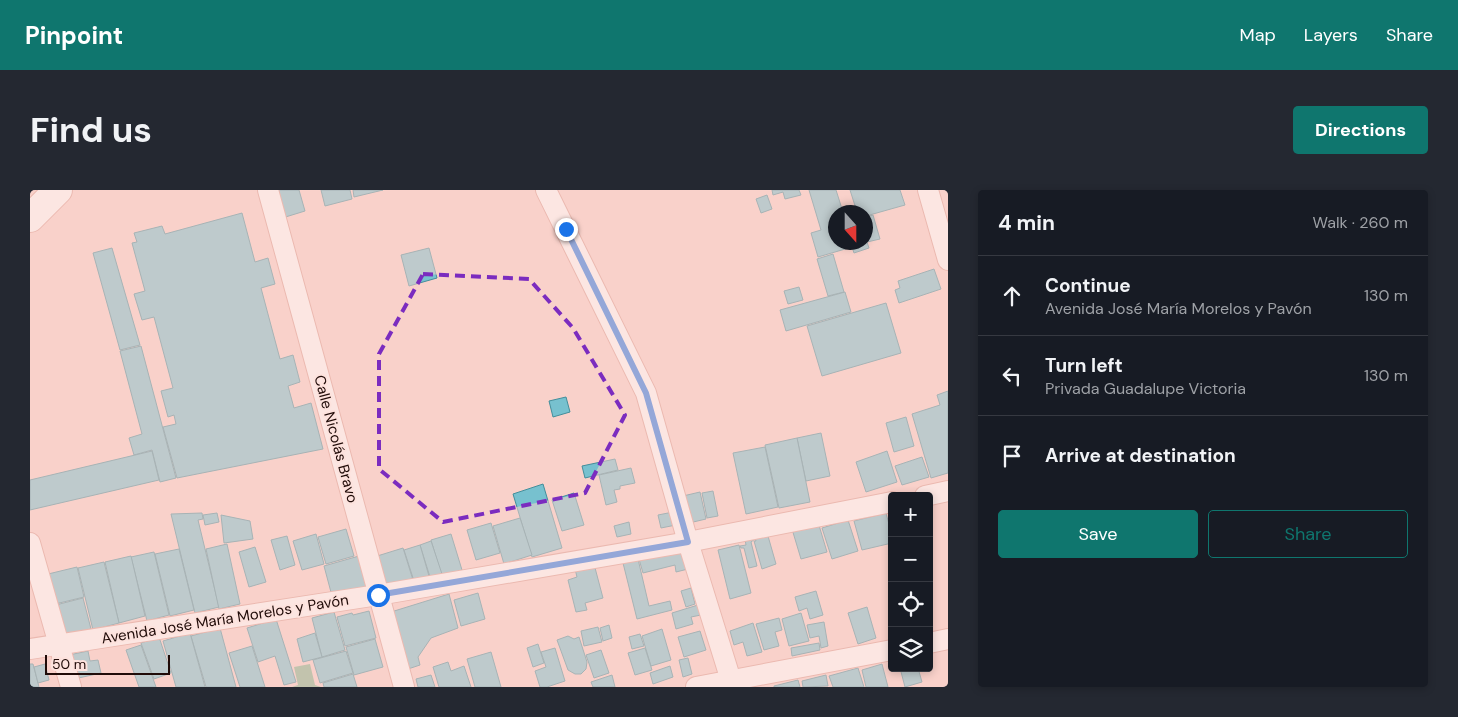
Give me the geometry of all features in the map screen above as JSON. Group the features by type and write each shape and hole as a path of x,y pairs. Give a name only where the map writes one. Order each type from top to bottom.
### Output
{"main road":[{"path":"30,218 58,190"}],"street":[{"name":"Calle Nicolás Bravo","path":"268,190 404,687"},
{"path":"546,190 646,393 688,542 732,684"},
{"path":"928,190 948,260"},
{"path":"933,494 948,491"},
{"name":"Avenida José María Morelos y Pavón","path":"30,649 378,595 688,542 888,503"},
{"path":"30,543 71,687"},
{"path":"933,642 948,640"},
{"path":"696,687 732,684 888,651"}],"highlighted area":[{"path":"423,274 529,279 573,328 625,415 585,493 443,522 379,469 379,354"}],"green space":[{"path":"310,664 315,685 321,687 292,687 298,685 294,667"}],"building":[{"path":"271,190 299,190 305,211 279,219"},
{"path":"321,190 350,190 352,199 325,206"},
{"path":"353,190 383,190 354,197"},
{"path":"772,190 799,190 801,195 785,199 783,192 773,195"},
{"path":"809,190 836,190 841,205 828,205 828,250 842,250 818,257 811,233 821,230"},
{"path":"850,190 900,190 905,205 873,214 873,205 855,205"},
{"path":"767,195 772,209 761,213 756,199"},
{"path":"242,213 255,262 268,258 275,284 261,288 280,359 293,355 300,382 288,386 294,408 311,403 323,449 177,478 163,427 176,424 174,415 168,417 161,391 173,388 154,317 142,320 134,294 145,291 132,243 137,242 134,233 162,226 165,234"},
{"path":"873,215 880,239 873,241"},
{"path":"112,248 140,345 120,350 93,253"},
{"path":"429,248 437,278 409,286 401,255"},
{"path":"833,254 844,292 828,296 817,259"},
{"path":"934,269 941,289 899,303 895,290 900,288 898,281"},
{"path":"799,287 803,300 788,304 784,291"},
{"path":"845,292 851,312 786,331 780,310"},
{"path":"886,303 901,353 822,376 807,326"},
{"path":"141,346 176,478 160,482 152,450 134,455 129,438 142,434 120,351"},
{"path":"948,391 948,473 931,478 912,414 940,405 937,395"},
{"path":"566,397 570,412 553,417 549,401"},
{"path":"906,417 914,446 894,452 886,423"},
{"path":"821,433 830,476 806,481 797,438"},
{"path":"797,438 810,502 779,508 765,445"},
{"path":"765,447 778,507 746,514 733,453"},
{"path":"152,451 159,480 30,510 30,480"},
{"path":"887,451 897,482 866,492 856,462"},
{"path":"922,457 929,477 902,485 895,466"},
{"path":"615,459 618,470 585,478 582,466"},
{"path":"631,468 635,483 620,486 620,489 614,490 617,502 606,505 599,475"},
{"path":"543,484 562,548 532,557 513,494"},
{"path":"713,491 718,516 707,518 702,493"},
{"path":"700,492 706,519 689,523 683,496"},
{"path":"574,493 584,525 562,531 552,500"},
{"path":"673,512 676,525 661,528 658,515"},
{"path":"202,513 203,519 198,520 219,607 195,613 171,514"},
{"path":"217,513 219,522 205,525 203,515"},
{"path":"886,513 888,521 888,544 862,550 854,521"},
{"path":"221,515 250,521 253,539 224,543"},
{"path":"520,518 532,555 504,564 493,526"},
{"path":"848,520 858,551 832,559 822,528"},
{"path":"629,522 631,534 617,537 614,526"},
{"path":"818,522 827,552 801,559 792,529"},
{"path":"491,523 500,553 476,560 467,530"},
{"path":"346,529 354,556 326,564 318,537"},
{"path":"763,532 764,537 768,536 776,564 762,569 754,535"},
{"path":"316,534 324,564 302,570 293,541"},
{"path":"451,534 462,570 442,577 431,540"},
{"path":"287,536 295,565 280,570 271,540"},
{"path":"745,539 755,539 751,542 757,566 749,568 744,548 740,546 746,545"},
{"path":"431,541 442,574 430,577 420,545"},
{"path":"227,544 240,604 219,609 206,549"},
{"path":"420,545 429,576 414,581 404,550"},
{"path":"739,545 751,593 730,599 718,550"},
{"path":"255,547 266,582 249,587 239,552"},
{"path":"403,548 413,580 384,589 374,557"},
{"path":"683,548 688,569 676,572 675,565 643,573 639,559"},
{"path":"179,549 194,610 170,616 155,554"},
{"path":"154,552 169,615 147,621 131,557"},
{"path":"131,556 145,616 119,623 105,562"},
{"path":"359,556 367,587 332,596 324,566"},
{"path":"638,559 649,606 670,601 672,610 637,619 623,563"},
{"path":"104,562 119,623 93,630 78,568"},
{"path":"594,564 603,598 585,603 587,610 576,612 568,580 577,577 575,569"},
{"path":"77,567 84,597 51,605 44,575"},
{"path":"691,588 695,604 686,607 681,591"},
{"path":"816,591 823,615 810,619 807,608 799,611 795,597"},
{"path":"478,593 485,619 461,626 454,600"},
{"path":"449,594 458,628 431,638 418,657 420,665 408,669 391,612"},
{"path":"83,598 91,629 60,637 52,606"},
{"path":"698,605 701,615 691,617 693,624 676,629 672,613"},
{"path":"867,607 876,638 858,644 848,613"},
{"path":"369,611 376,638 345,646 337,617"},
{"path":"334,612 345,650 322,657 312,618"},
{"path":"801,613 809,641 789,646 782,619"},
{"path":"779,618 782,630 775,632 779,646 764,650 756,624"},
{"path":"276,619 296,682 284,685 275,656 258,662 247,628"},
{"path":"824,622 828,646 821,648 819,636 810,638 807,625"},
{"path":"753,623 762,652 747,656 743,642 734,645 730,631"},
{"path":"609,625 612,638 603,641 600,628"},
{"path":"598,627 602,642 584,646 581,631"},
{"path":"220,628 236,687 206,687 191,636"},
{"path":"662,629 671,660 651,666 642,636"},
{"path":"700,631 706,650 684,657 678,637"},
{"path":"190,633 205,687 176,687 163,641"},
{"path":"315,633 322,657 303,662 297,639"},
{"path":"640,634 644,646 632,649 629,637"},
{"path":"568,636 574,639 579,637 587,662 586,669 581,674 575,674 568,670 557,640"},
{"path":"159,637 171,673 154,679 141,643"},
{"path":"375,639 383,667 354,675 346,647"},
{"path":"819,643 820,650 792,656 791,648"},
{"path":"538,644 544,663 533,667 527,648"},
{"path":"141,645 156,687 139,687 126,650"},
{"path":"252,646 265,687 240,687 229,653"},
{"path":"555,648 565,681 547,687 540,687 535,671 546,667 541,652"},
{"path":"645,648 652,670 635,675 628,653"},
{"path":"601,650 609,673 594,678 586,655"},
{"path":"88,651 90,661 98,660 101,673 74,679 69,655"},
{"path":"346,651 353,673 320,683 313,660"},
{"path":"491,652 501,687 475,687 467,659"},
{"path":"688,658 692,674 683,677 679,660"},
{"path":"448,662 451,671 464,666 471,687 439,687 433,667"},
{"path":"30,664 33,664 39,687 30,687"},
{"path":"45,664 49,680 38,683 34,667"},
{"path":"882,664 888,687 866,687 862,670"},
{"path":"670,666 673,677 653,684 650,673"},
{"path":"858,668 864,687 833,687 829,676"},
{"path":"901,672 919,672 922,682 905,687"},
{"path":"353,674 357,687 324,687 323,683"},
{"path":"431,675 435,687 418,687 416,679"},
{"path":"612,675 615,687 593,687 591,682"},
{"path":"826,675 828,686 803,687 802,681"},
{"path":"798,680 800,687 774,687 774,686"}],"route":[{"path":"378,595 688,542 646,393 566,229"}]}
